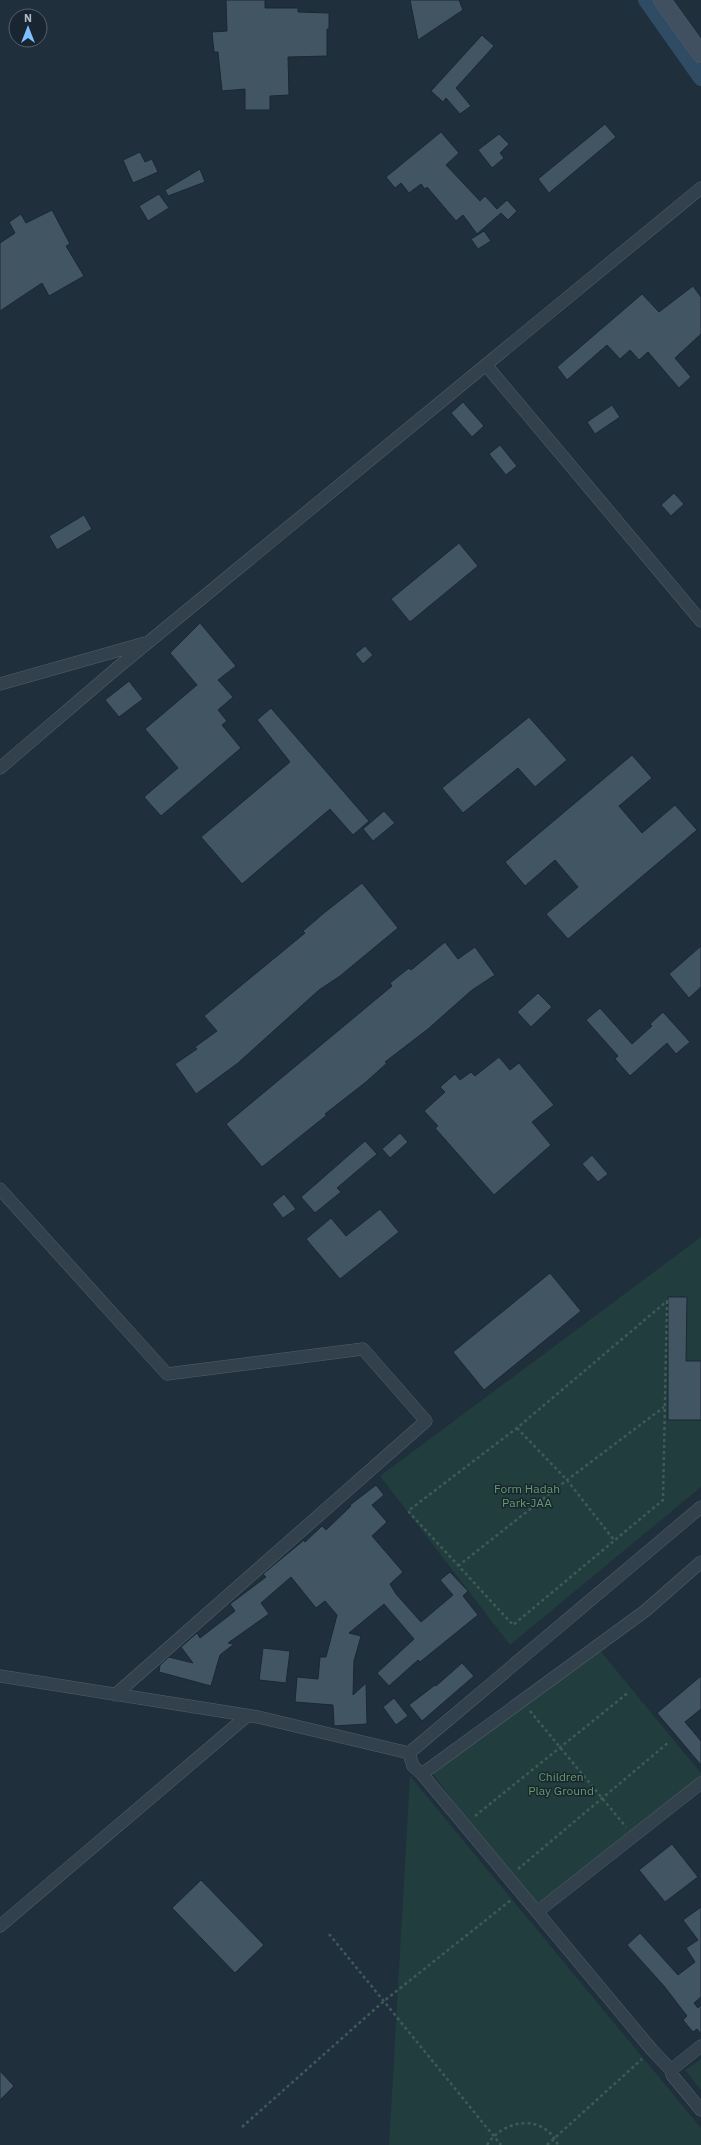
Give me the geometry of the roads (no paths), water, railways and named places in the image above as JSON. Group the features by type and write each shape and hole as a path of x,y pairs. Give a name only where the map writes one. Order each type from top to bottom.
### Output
{"main road":[{"path":"662,0 701,54"}],"street":[{"path":"0,768 150,642 701,188"},
{"path":"486,365 701,621"},
{"path":"0,684 150,642"},
{"path":"0,1189 167,1374 363,1349 426,1421 115,1695"},
{"path":"409,1753 701,1507"},
{"path":"422,1774 645,1611 701,1562"},
{"path":"0,1676 247,1716 409,1753"},
{"path":"0,1926 247,1716"},
{"path":"409,1753 413,1766 422,1774 652,2050 671,2070 672,2075 701,2110"},
{"path":"537,1912 701,1783"},
{"path":"671,2070 701,2046"}],"waterway":[{"path":"646,0 701,78"}],"park label":[{"name":"Form Hadah Park-JAA","path":"527,1496"},
{"name":"Children Play Ground","path":"561,1784"}]}
